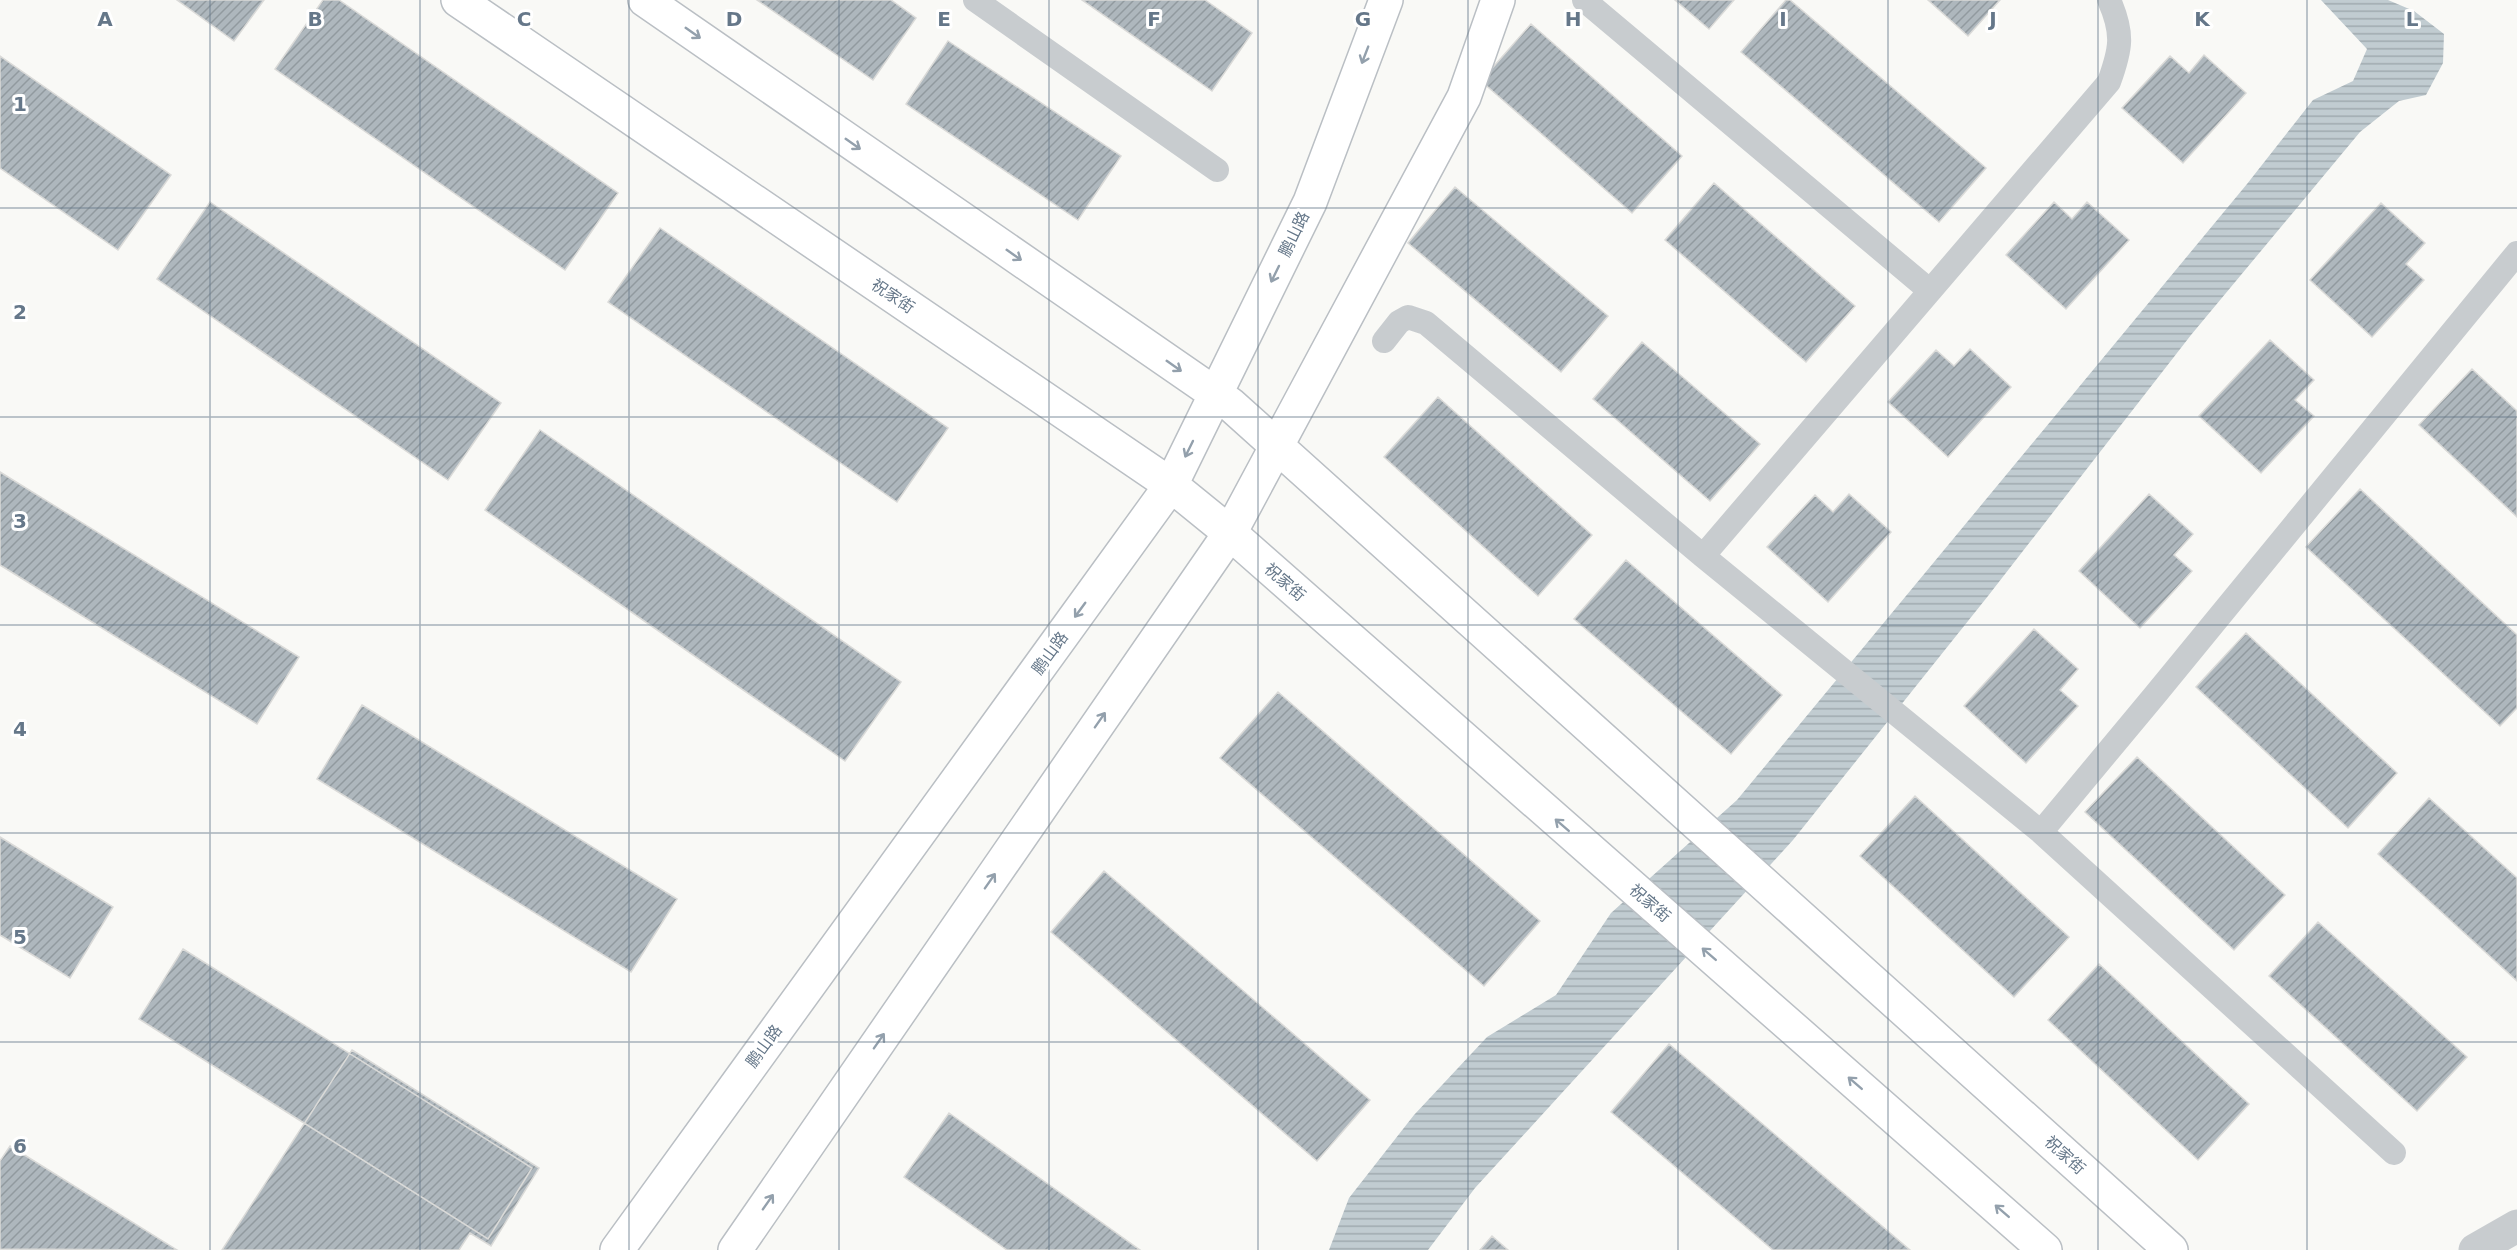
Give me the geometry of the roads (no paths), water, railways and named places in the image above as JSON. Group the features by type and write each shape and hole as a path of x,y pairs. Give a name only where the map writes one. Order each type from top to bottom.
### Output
{"street":[{"name":"祝家街","path":"458,0 1172,484 2045,1250"},
{"name":"祝家街","path":"645,0 1215,394 1276,444 2171,1250"},
{"name":"鹏山路","path":"616,1250 1172,484 1310,202 1386,0"},
{"path":"735,1250 1230,533 1464,98 1498,0"},
{"path":"2475,1250 2517,1226"}],"lane":[{"path":"975,0 1217,170"},
{"path":"1584,0 1929,290"},
{"path":"1703,556 2109,82 2120,52 2116,16 2109,0"},
{"path":"2041,832 2517,253"},
{"path":"1383,341 1399,322 1407,318 1426,323 1703,556 2041,832 2394,1153"}]}
